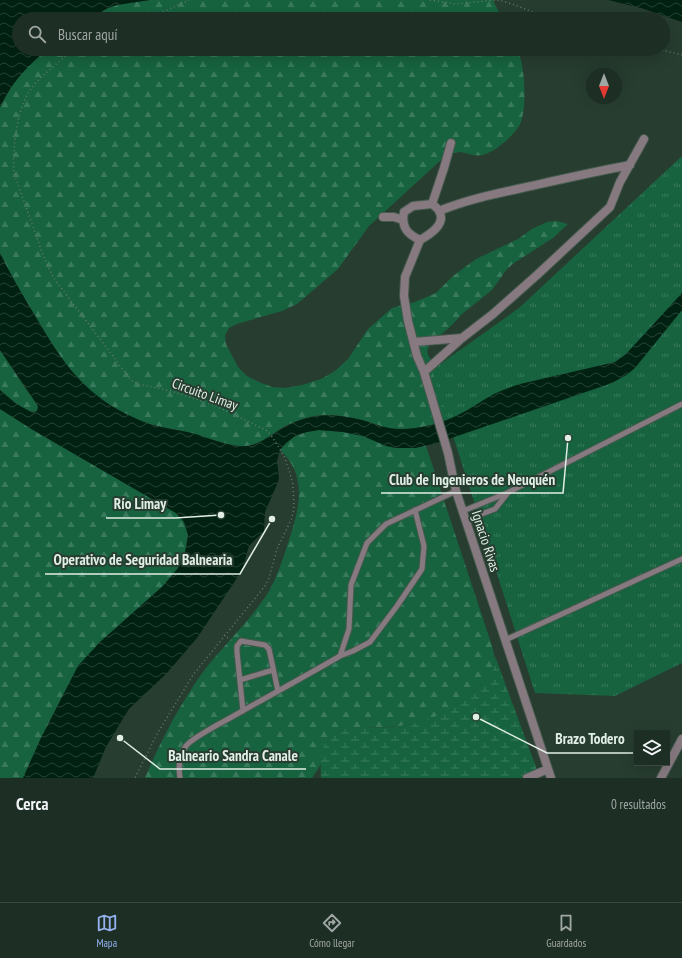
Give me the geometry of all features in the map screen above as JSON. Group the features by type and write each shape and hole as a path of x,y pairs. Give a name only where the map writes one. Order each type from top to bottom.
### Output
{"street":[{"path":"424,372 462,338 493,314 526,285 610,207 620,182 644,139"},
{"path":"432,204 451,143"},
{"path":"439,210 460,203 582,174 630,165"},
{"path":"432,204 439,210 441,217 439,224 433,232 420,240 414,237 405,228 403,220 404,212 413,206 432,204"},
{"path":"383,217 394,217 403,220"},
{"name":"Ignacio Rivas","path":"420,240 405,277 404,296 408,321 417,356 424,372 448,453 456,491 551,778"},
{"path":"414,342 462,338"},
{"path":"661,778 682,739"},
{"path":"667,778 682,750"},
{"path":"527,778 548,769"}],"lane":[{"path":"463,511 507,494 682,404"},
{"path":"340,656 349,629 351,585 367,543 386,524 456,491"},
{"path":"466,520 494,509 507,494"},
{"path":"180,778 180,757 187,745 242,711 340,656 370,642 398,606 422,569 424,546 415,510"},
{"path":"505,640 682,559"},
{"path":"242,711 237,646 241,641 265,645 269,649 278,691"},
{"path":"240,680 273,670"}],"path":[{"path":"161,12 189,0"},
{"path":"430,0 456,4 496,0 516,5 533,12"},
{"path":"670,52 682,54"},
{"name":"Circuito Limay","path":"66,56 31,87 24,102 17,130 13,166 16,180 42,254 53,277 131,380 138,384 171,391 216,406 266,430 271,435 287,463 291,478 294,502 294,515 278,549 265,586 199,666 186,685 157,734 135,778"},
{"path":"224,635 237,646"}],"green space":[{"path":"150,0 493,0 499,12 101,12 117,5"},
{"path":"40,56 520,56 524,85 523,115 519,126 510,137 493,151 482,155 458,152 441,160 369,226 338,269 297,304 282,311 237,324 229,328 225,335 226,344 238,367 247,376 272,387 285,388 302,385 321,379 335,371 348,359 368,329 392,308 415,302 436,293 453,276 476,259 518,239 532,229 547,222 557,221 568,224 553,238 507,269 492,290 462,314 430,344 427,351 433,362 440,364 453,364 455,417 419,428 391,429 344,416 314,416 291,423 264,440 250,446 239,446 225,443 183,431 150,424 137,420 119,411 102,400 76,376 44,331 0,253 0,107 16,79"},
{"path":"682,156 682,663 615,696 535,693 432,370 519,308"},
{"path":"0,350 37,404 38,409 35,412 21,407 0,390"},
{"path":"0,409 33,430 176,513 184,522 188,535 185,553 178,568 163,586 100,642 78,666 41,738 23,778 0,778"},
{"path":"319,430 343,432 363,436 396,448 415,448 426,446 492,646 495,661 493,671 486,680 458,704 430,719 410,725 340,730 322,754 321,764 312,778 145,778 157,751 184,700 208,665 253,613 272,586 295,521 299,496 295,472 289,461 280,450 293,438 307,432"},
{"path":"495,656 540,778 321,778 321,757 325,743 333,734 343,730 355,728 401,726 421,722 440,714 458,704 486,680 494,667"}],"water":[{"path":"0,0 150,0 117,5 101,12 12,12 12,56 40,56 15,82 0,107"},
{"path":"608,0 682,0 682,22 670,18 670,12 653,12"},
{"path":"0,253 54,347 76,376 102,400 137,419 150,424 192,433 226,444 240,446 255,444 291,424 318,416 350,417 388,428 398,429 417,428 431,425 450,419 494,394 513,386 615,362 626,354 682,293 682,310 635,368 628,374 612,383 437,443 415,448 396,448 386,446 363,436 343,432 319,430 296,435 280,450 277,461 279,477 265,512 264,531 249,546 243,567 237,578 197,638 167,673 129,709 106,747 93,778 23,778 41,738 78,666 100,642 163,586 178,568 185,553 188,535 184,522 176,513 33,430 0,409 0,390 15,403 33,413 37,411 38,406 0,350"}],"place":[{"name":"Club de Ingenieros de Neuquén","path":"568,438"},
{"name":"Río Limay","path":"221,515"},
{"name":"Operativo de Seguridad Balnearia","path":"272,519"},
{"name":"Brazo Todero","path":"476,717"},
{"name":"Balneario Sandra Canale","path":"120,738"}]}
